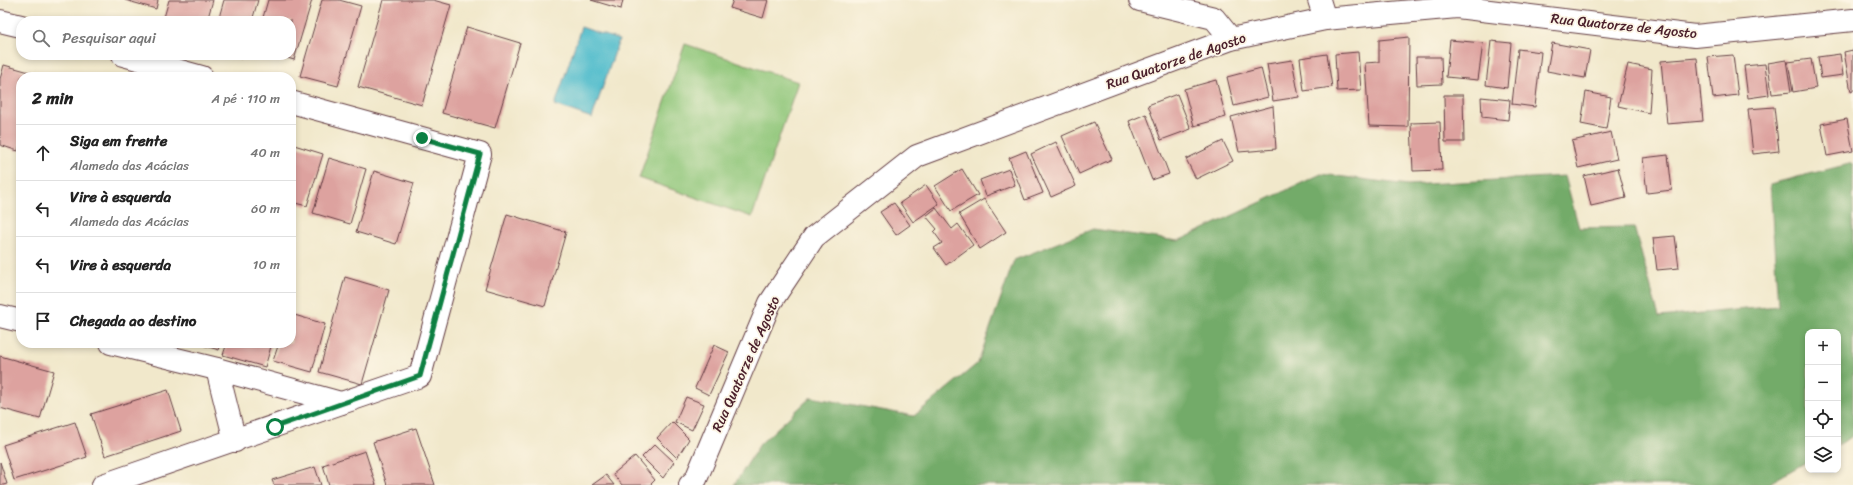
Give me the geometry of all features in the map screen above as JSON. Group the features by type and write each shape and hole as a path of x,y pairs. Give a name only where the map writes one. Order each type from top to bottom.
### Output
{"street":[{"path":"1140,0 1214,18 1231,39"},
{"name":"Rua Quatorze de Agosto","path":"690,485 696,479 770,303 814,237 917,156 1231,39 1322,9 1457,7 1695,36 1853,20"},
{"path":"0,21 16,25"},
{"path":"141,60 184,72"},
{"path":"103,485 235,441 420,376 480,154 296,103"},
{"path":"0,316 16,320"},
{"path":"131,348 217,369 341,403"},
{"path":"217,369 235,441"}],"green space":[{"path":"685,44 798,82 752,217 639,178"},
{"path":"1853,163 1853,436 1841,443 1841,329 1805,329 1805,463 1766,485 734,485 760,444 811,397 914,416 978,363 1014,260 1093,229 1178,241 1321,174 1408,185 1565,176 1579,228 1634,227 1659,317 1778,306 1770,184"}],"water":[{"path":"581,27 619,40 592,118 555,105"}],"building":[{"path":"125,0 158,0 156,9"},
{"path":"169,0 213,0 208,16 164,16"},
{"path":"224,0 258,0 253,16 219,16"},
{"path":"268,0 312,0 296,53 296,16 263,16"},
{"path":"322,0 339,0 361,6 338,86 300,76"},
{"path":"383,0 433,0 451,5 422,105 358,87"},
{"path":"591,0 623,0 621,9"},
{"path":"733,0 768,0 763,18 730,8"},
{"path":"467,27 520,43 495,128 442,113"},
{"path":"1409,37 1408,127 1369,126 1365,63 1379,62 1379,40"},
{"path":"1450,40 1483,43 1478,80 1446,77"},
{"path":"1491,41 1511,43 1507,88 1486,85"},
{"path":"1552,43 1590,50 1585,78 1547,71"},
{"path":"1518,49 1541,52 1535,107 1512,104"},
{"path":"1853,50 1853,91 1851,92 1844,52"},
{"path":"1358,52 1361,90 1337,91 1335,54"},
{"path":"1327,54 1332,87 1304,91 1300,58"},
{"path":"1840,54 1843,75 1821,78 1818,57"},
{"path":"1733,55 1738,95 1713,98 1708,57"},
{"path":"1416,57 1441,57 1442,84 1417,85"},
{"path":"1697,58 1703,121 1667,124 1661,61"},
{"path":"1811,59 1816,88 1793,92 1788,62"},
{"path":"1292,60 1299,97 1273,101 1267,64"},
{"path":"1786,60 1791,92 1772,94 1768,63"},
{"path":"1628,64 1652,69 1649,113 1618,106"},
{"path":"1765,64 1769,95 1748,98 1744,66"},
{"path":"4,65 29,72 16,72 16,150 0,145 0,79"},
{"path":"1261,68 1268,97 1234,106 1227,77"},
{"path":"1216,80 1226,117 1194,126 1184,89"},
{"path":"1586,92 1611,97 1606,129 1581,124"},
{"path":"1177,94 1191,129 1161,140 1148,105"},
{"path":"1444,95 1463,95 1464,142 1445,142"},
{"path":"1481,97 1510,100 1508,120 1482,117"},
{"path":"1273,106 1276,149 1239,152 1231,117"},
{"path":"1774,107 1779,151 1753,154 1748,109"},
{"path":"1146,114 1169,174 1152,180 1129,121"},
{"path":"1847,119 1853,151 1827,156 1821,124"},
{"path":"1094,122 1112,159 1079,174 1062,136"},
{"path":"1440,122 1442,170 1413,171 1411,123"},
{"path":"1611,132 1617,159 1578,168 1572,141"},
{"path":"1223,141 1233,161 1196,179 1186,159"},
{"path":"1056,142 1076,186 1051,197 1031,154"},
{"path":"296,146 323,154 307,206 296,203"},
{"path":"1026,151 1043,193 1025,200 1009,158"},
{"path":"1668,155 1672,190 1647,193 1643,158"},
{"path":"329,158 366,169 350,224 313,213"},
{"path":"1618,168 1626,198 1591,206 1584,176"},
{"path":"962,169 978,195 951,211 935,186"},
{"path":"1009,169 1015,185 986,196 980,180"},
{"path":"374,171 414,183 396,244 356,232"},
{"path":"926,185 939,204 913,222 900,203"},
{"path":"984,199 1006,232 980,249 959,214"},
{"path":"894,203 910,225 896,235 880,212"},
{"path":"936,208 952,229 958,224 973,245 946,265 934,248 942,243 934,232 937,229 926,216"},
{"path":"507,214 566,232 545,306 485,289"},
{"path":"1675,236 1679,268 1657,270 1653,238"},
{"path":"345,277 389,290 362,384 319,372"},
{"path":"296,315 325,324 312,372 273,361 277,348 296,348"},
{"path":"714,345 729,352 709,395 695,388"},
{"path":"225,348 271,348 265,367 223,355"},
{"path":"0,356 54,371 40,419 0,408"},
{"path":"168,390 181,431 105,456 91,414"},
{"path":"686,397 704,404 692,430 675,422"},
{"path":"75,422 87,457 14,480 3,445"},
{"path":"672,422 689,439 677,458 657,438"},
{"path":"416,428 435,485 387,485 373,442"},
{"path":"655,444 674,462 663,478 642,457"},
{"path":"365,451 376,485 329,485 323,465"},
{"path":"635,456 655,480 650,485 622,485 613,474"},
{"path":"0,462 7,484 3,485 0,485"},
{"path":"315,467 321,485 274,485 272,480"},
{"path":"606,475 614,485 592,485"}],"route":[{"path":"275,427 420,376 480,154 422,138"}]}
